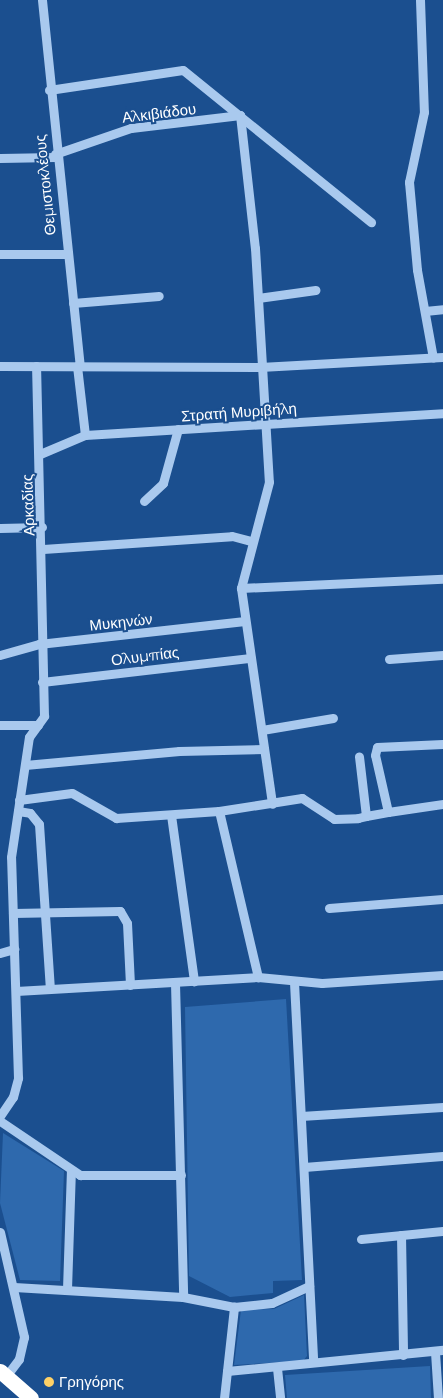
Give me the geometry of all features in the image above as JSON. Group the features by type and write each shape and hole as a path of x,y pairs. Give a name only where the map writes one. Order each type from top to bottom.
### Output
{"highway":[{"path":"3,1374 31,1398"}],"street":[{"name":"Θεμιστοκλέους","path":"42,0 55,155 73,303 85,435"},
{"path":"0,366 260,367 440,359 424,311 409,193 410,165 424,112 420,0"},
{"path":"49,90 178,68 371,222"},
{"path":"240,116 258,298 260,367 266,424 269,482 264,514 251,541 241,588 272,804"},
{"name":"Αλκιβιάδου","path":"0,158 55,155 131,128 240,116"},
{"path":"0,254 67,254"},
{"path":"258,298 315,290"},
{"path":"73,303 159,296"},
{"path":"424,311 443,309"},
{"name":"Αρκαδίας","path":"0,1116 13,1097 18,1078 11,857 29,737 44,716 39,644 43,549 36,366"},
{"name":"Στρατή Μυριβήλη","path":"40,454 85,435 443,413"},
{"path":"144,501 163,483 178,429"},
{"path":"0,528 42,527"},
{"path":"43,549 127,547 232,536 251,541"},
{"path":"241,588 443,579"},
{"name":"Μυκηνών","path":"0,655 39,644 245,621"},
{"path":"389,659 443,655"},
{"name":"Ολυμπίας","path":"42,682 251,658"},
{"path":"262,730 333,718"},
{"path":"0,725 38,725"},
{"path":"388,812 374,755 377,747 443,744"},
{"path":"25,765 179,751 264,749"},
{"path":"359,756 366,816"},
{"path":"20,800 64,792 116,818 219,811 302,798 334,820 443,804"},
{"path":"18,811 30,813 40,824 50,989"},
{"path":"219,811 258,977"},
{"path":"171,815 194,981"},
{"path":"0,857 11,857"},
{"path":"329,908 443,899"},
{"path":"13,912 112,909 124,914 130,985"},
{"path":"0,952 14,950"},
{"path":"16,991 258,977 294,982 443,976"},
{"path":"294,982 313,1360"},
{"path":"175,983 183,1298"},
{"path":"301,1116 443,1107"},
{"path":"0,1121 71,1171 92,1177 181,1175"},
{"path":"304,1167 443,1156"},
{"path":"68,1289 71,1171"},
{"path":"362,1239 443,1231"},
{"path":"0,1232 14,1287 24,1342 3,1374"},
{"path":"401,1235 403,1354"},
{"path":"14,1287 68,1289 183,1298 234,1307 272,1303 309,1286"},
{"path":"224,1398 234,1307"},
{"path":"227,1371 304,1366 313,1360 439,1351 438,1398"},
{"path":"277,1368 280,1398"}],"shaded area":[{"path":"286,999 302,1280 273,1281 273,1293 230,1297 189,1276 185,1007"},
{"path":"3,1133 64,1171 60,1281 20,1280 0,1203"},
{"path":"304,1295 307,1356 303,1361 234,1365 241,1310 274,1309"},
{"path":"430,1366 431,1398 287,1398 285,1375"}],"place":[{"name":"Γρηγόρης","path":"49,1382"}]}
